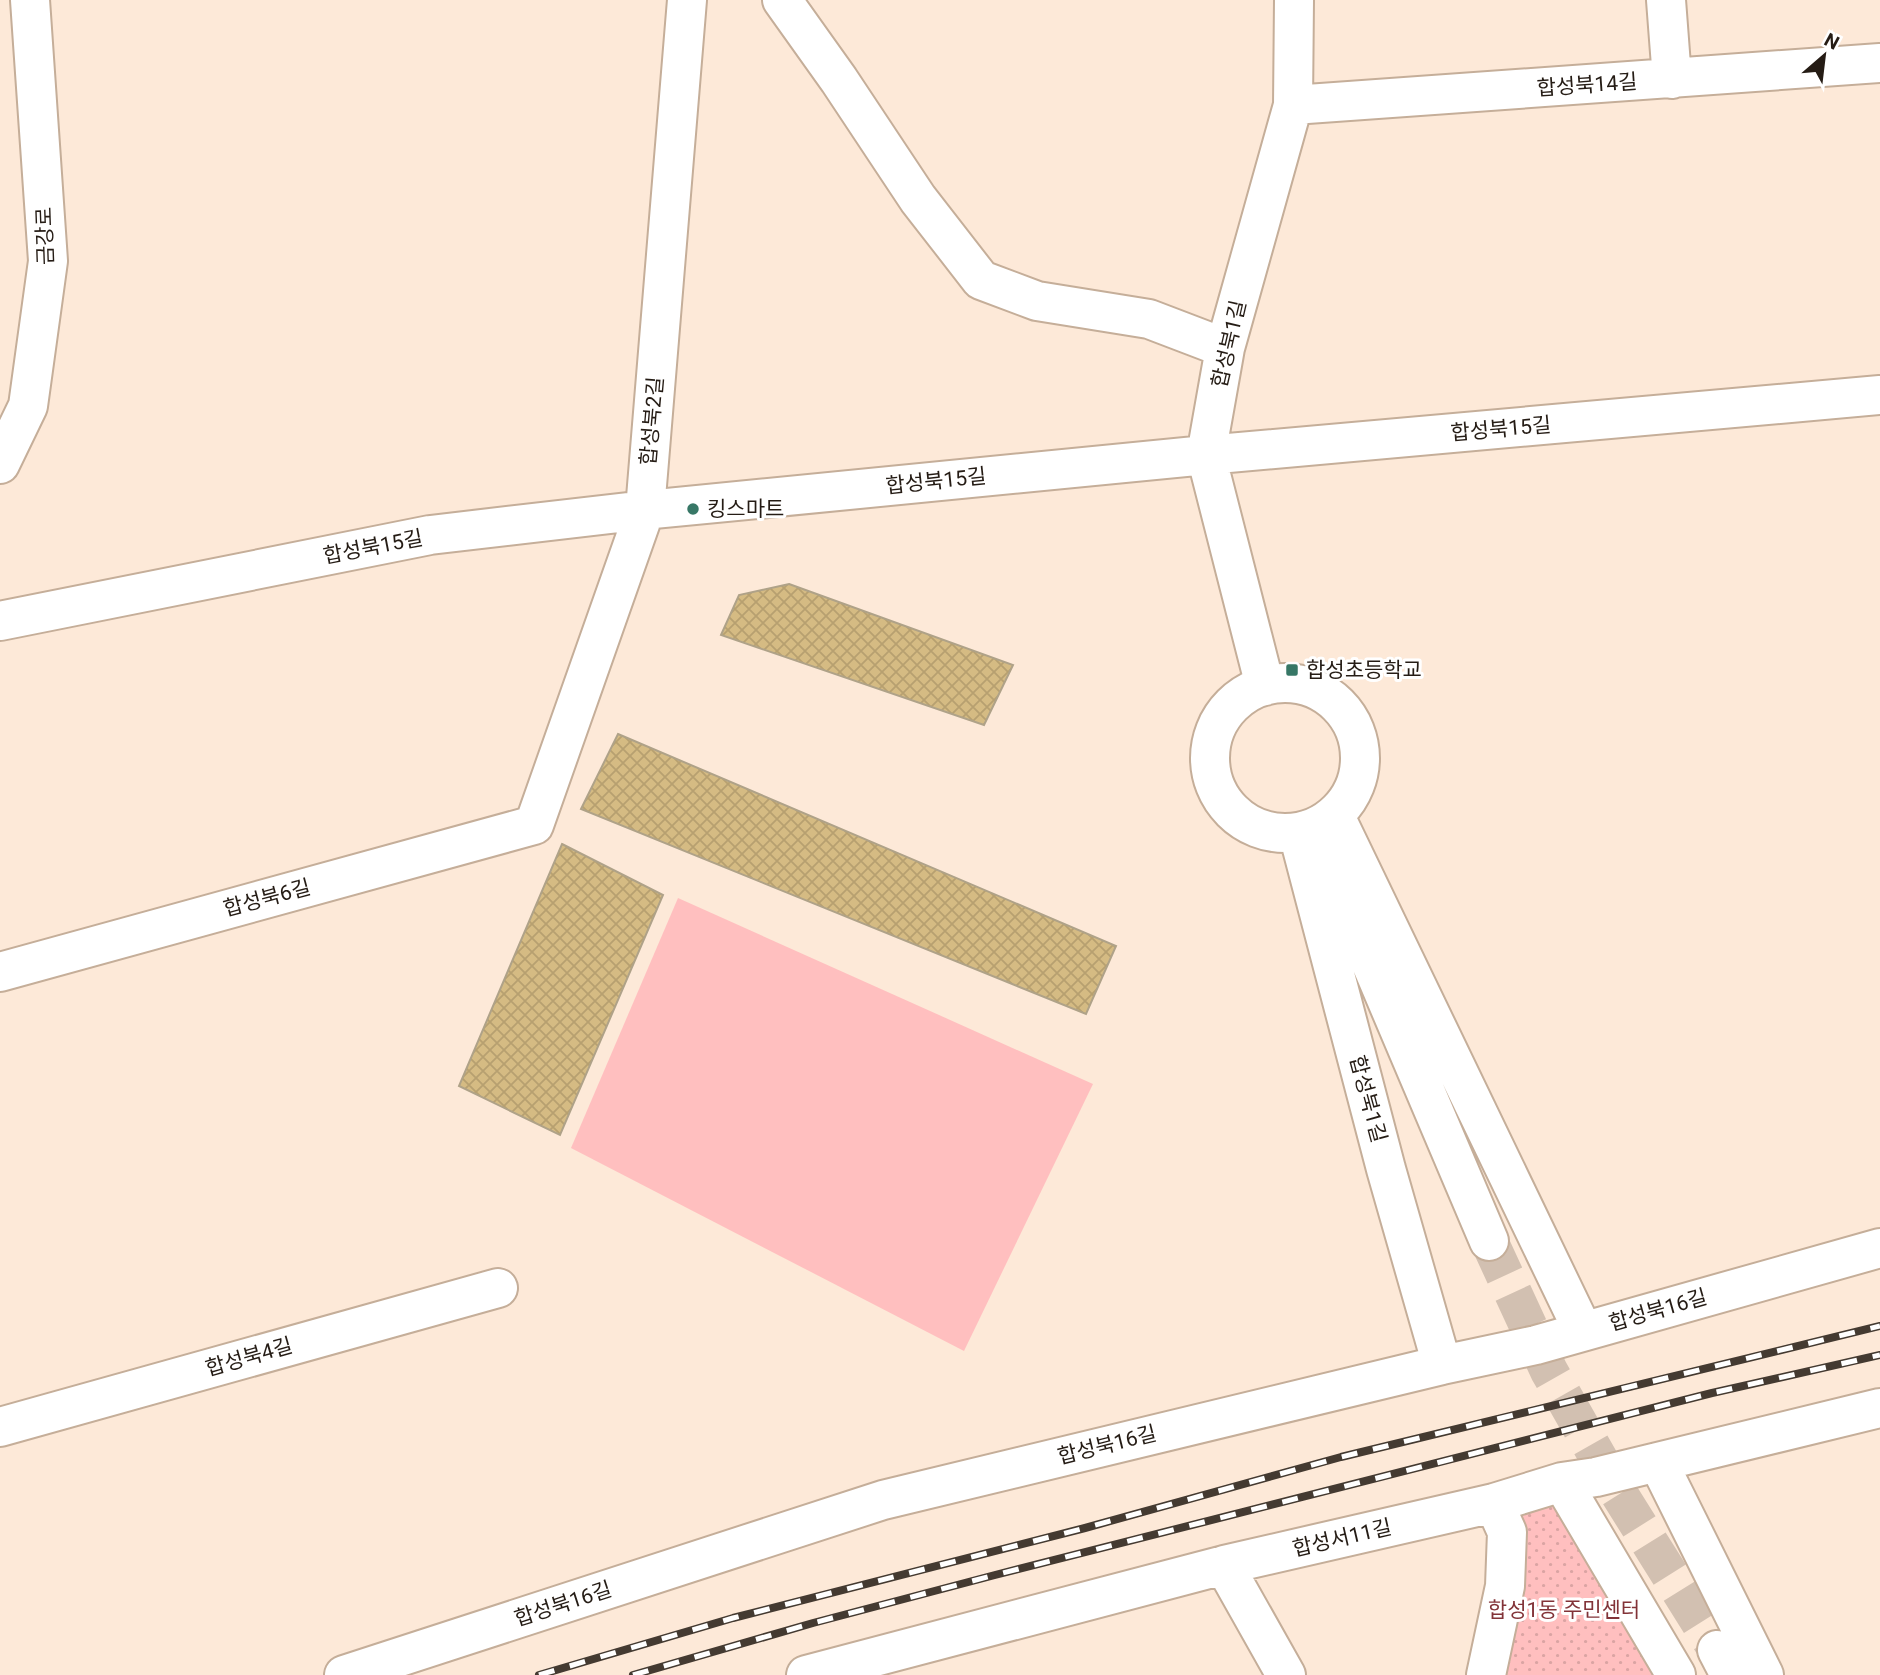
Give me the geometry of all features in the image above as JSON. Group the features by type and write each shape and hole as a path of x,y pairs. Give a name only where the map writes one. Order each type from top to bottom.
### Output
{"street":[{"name":"금강로","path":"0,464 28,406 48,261 30,0"},
{"name":"합성북2길","path":"534,825 645,510 687,0"},
{"path":"782,0 918,199 981,280 1037,301 1149,319 1225,348"},
{"name":"합성북1길","path":"1265,686 1206,455 1225,348 1293,105 1294,0"},
{"path":"1666,0 1672,79"},
{"name":"합성북14길","path":"1293,105 1880,63"},
{"name":"합성북15길","path":"0,621 430,535 645,510 1206,455 1880,395"},
{"path":"1277,683 1303,684 1326,695 1346,712 1358,736 1361,762 1355,788 1315,825 1276,833 1254,826 1234,812 1219,794 1211,772 1210,748 1217,725 1230,706 1252,690 1277,683"},
{"name":"합성북6길","path":"0,972 534,825"},
{"path":"1315,825 1489,1241"},
{"path":"1315,825 1583,1331"},
{"name":"합성북1길","path":"1315,825 1386,1168 1441,1365"},
{"name":"합성북16길","path":"344,1675 883,1500 1441,1365 1536,1345 1880,1248"},
{"name":"합성북4길","path":"0,1427 498,1288"},
{"name":"합성서11길","path":"806,1675 1224,1565 1494,1503 1562,1482 1596,1477 1880,1408"},
{"path":"1658,1462 1764,1675"},
{"path":"1562,1482 1676,1675"},
{"path":"1486,1675 1505,1586 1507,1545 1507,1531 1494,1503"},
{"path":"1224,1565 1286,1675"}],"green space":[{"path":"678,898 1093,1084 964,1351 571,1148"},
{"name":"합성1동 주민센터","path":"1562,1482 1676,1675 1486,1675 1499,1511"}],"building":[{"path":"789,584 1013,665 984,725 721,635 739,595"},
{"path":"618,734 1116,946 1086,1014 581,809"},
{"path":"562,844 663,895 560,1135 459,1086"}],"tunnel":[{"path":"1489,1241 1549,1371 1616,1489 1717,1650"}],"railway":[{"path":"539,1675 733,1618 1085,1528 1341,1457 1880,1326"},
{"path":"633,1675 813,1623 995,1575 1712,1393 1880,1355"}],"place":[{"name":"킹스마트","path":"693,509"},
{"name":"합성초등학교","path":"1292,670"}]}
